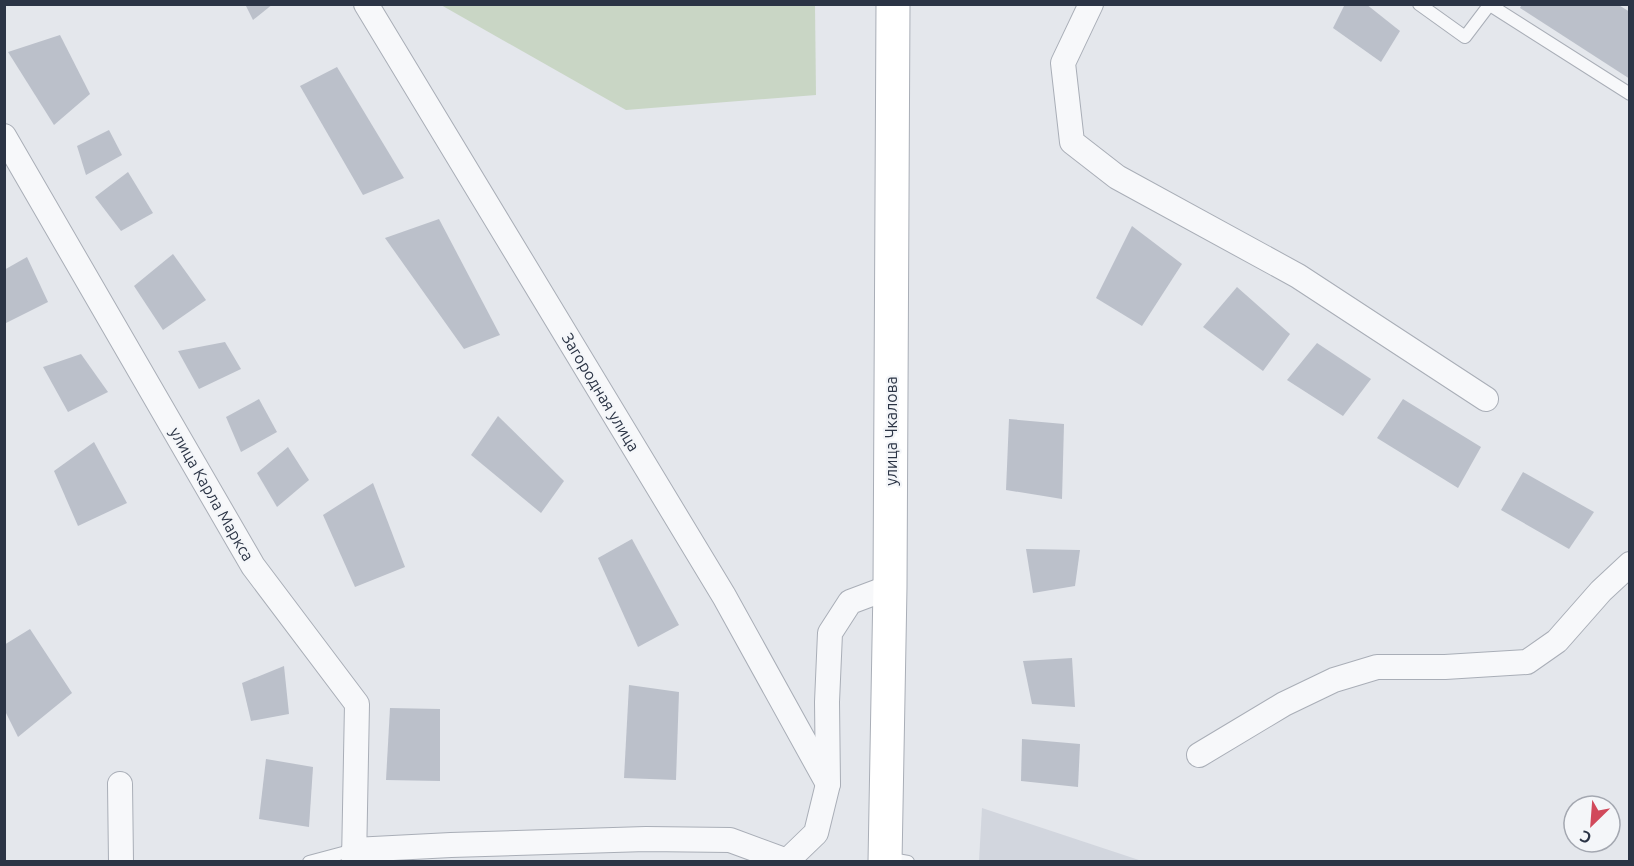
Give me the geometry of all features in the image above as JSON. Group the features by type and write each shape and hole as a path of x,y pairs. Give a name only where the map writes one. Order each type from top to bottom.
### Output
{"street":[{"name":"Загородная улица","path":"366,4 724,596 828,784"},
{"name":"улица Чкалова","path":"893,4 890,587 893,860"},
{"path":"1091,4 1064,63 1072,142 1117,177 1298,276 1486,399"},
{"name":"улица Карла Маркса","path":"4,136 253,566 357,704 354,856"},
{"path":"1199,755 1284,705 1334,680 1377,667 1445,667 1527,662 1557,641 1601,591 1629,564"},
{"path":"354,856 577,841 730,840 787,861 816,833 828,784 827,702 830,633 850,602 890,587"},
{"path":"120,784 121,861"}],"lane":[{"path":"1419,4 1465,37 1490,5 1629,94"},
{"path":"309,861 354,856"}],"shaded area":[{"path":"982,808 1142,861 979,861"}],"green space":[{"path":"441,5 815,5 816,95 626,110"}],"building":[{"path":"245,4 273,4 253,20"},
{"path":"1345,4 1366,4 1400,31 1381,62 1333,28"},
{"path":"1522,4 1617,4 1630,12 1630,79 1520,8"},
{"path":"60,35 90,94 54,125 8,52"},
{"path":"337,67 404,178 363,195 300,86"},
{"path":"109,130 122,155 86,175 77,146"},
{"path":"128,172 153,213 121,231 95,197"},
{"path":"439,219 500,335 464,349 385,238"},
{"path":"1132,226 1182,264 1142,326 1096,298"},
{"path":"173,254 206,300 163,330 134,286"},
{"path":"27,257 48,302 4,324 4,270"},
{"path":"1237,287 1290,334 1263,371 1203,327"},
{"path":"225,342 241,369 199,389 178,351"},
{"path":"1317,343 1371,379 1343,416 1287,380"},
{"path":"81,354 108,392 68,412 43,367"},
{"path":"259,399 277,432 241,452 226,417"},
{"path":"1403,399 1481,447 1458,488 1377,438"},
{"path":"498,416 564,481 541,513 471,455"},
{"path":"1009,419 1064,424 1062,499 1006,490"},
{"path":"94,442 127,503 78,526 54,471"},
{"path":"288,447 309,480 277,507 257,473"},
{"path":"1523,472 1594,512 1569,549 1501,510"},
{"path":"373,483 405,567 355,587 323,515"},
{"path":"632,539 679,625 638,647 598,558"},
{"path":"1026,549 1080,550 1075,586 1033,593"},
{"path":"30,629 72,693 18,737 4,709 4,645"},
{"path":"1072,658 1075,707 1032,704 1023,661"},
{"path":"284,666 289,714 251,721 242,683"},
{"path":"629,685 679,692 676,780 624,778"},
{"path":"390,708 440,709 440,781 386,780"},
{"path":"1022,739 1080,744 1078,787 1021,781"},
{"path":"266,759 313,767 309,827 259,819"}]}
